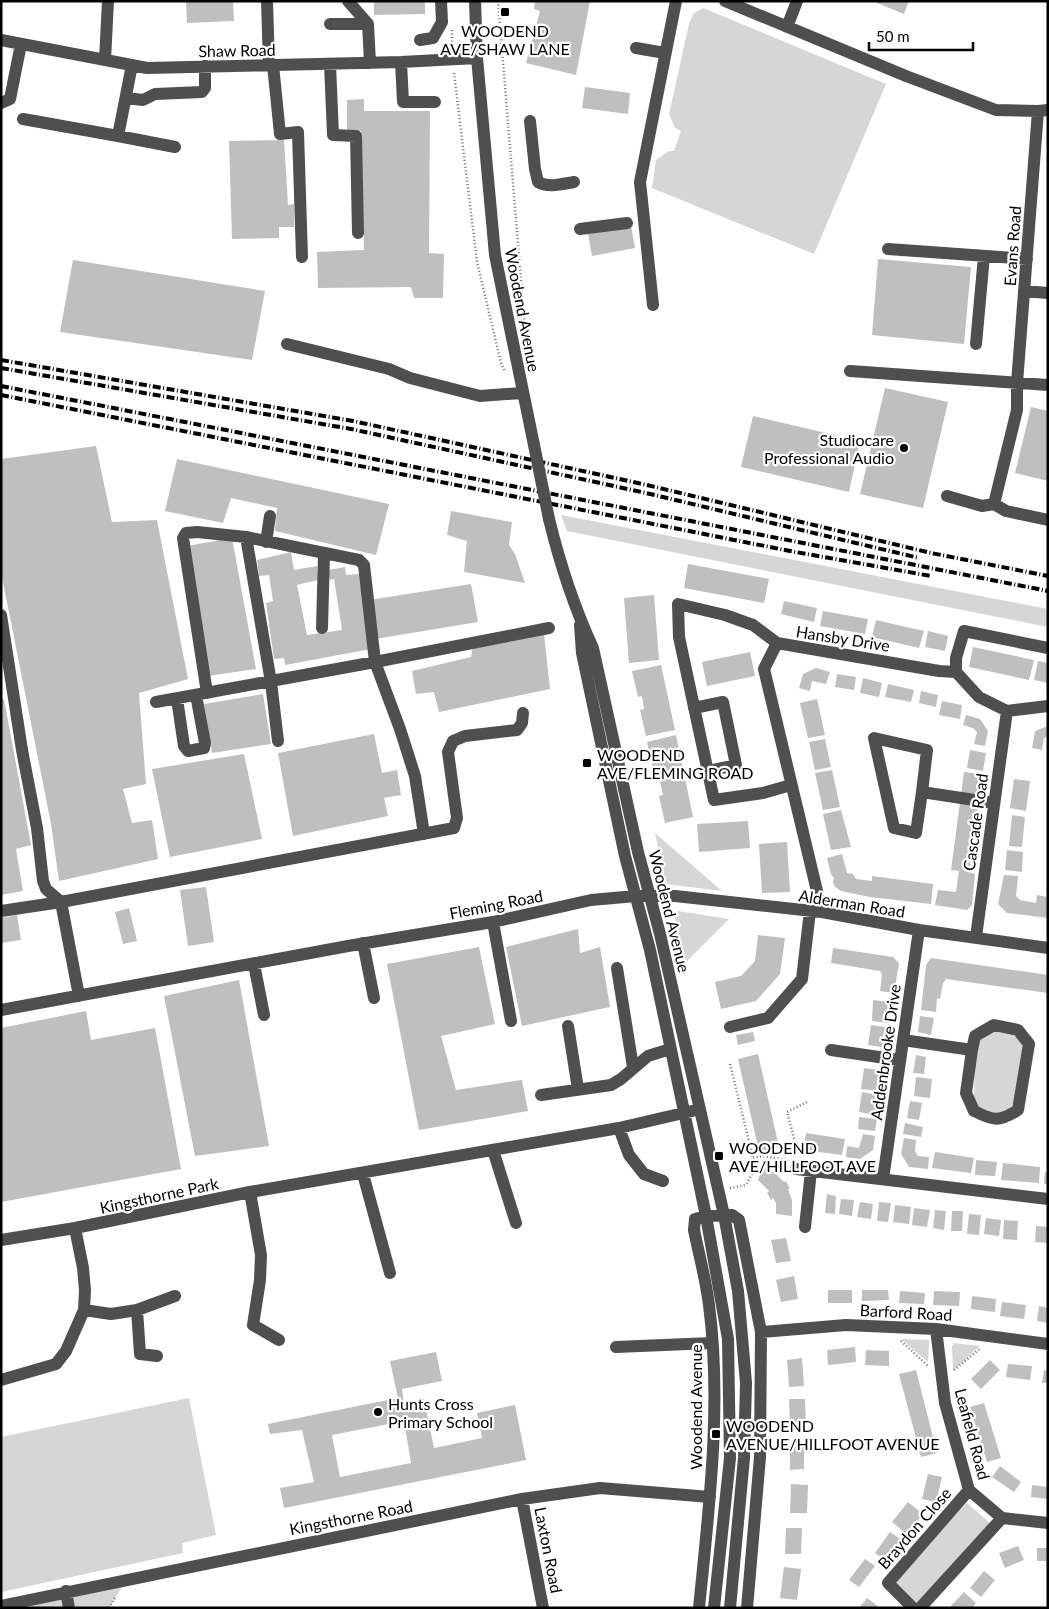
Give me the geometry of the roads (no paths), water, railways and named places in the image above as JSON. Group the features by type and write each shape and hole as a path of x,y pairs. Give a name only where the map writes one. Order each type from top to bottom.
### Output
{"street":[{"path":"104,60 108,1"},
{"path":"267,1 271,65 280,134 298,132 302,256"},
{"path":"348,1 368,24 370,63"},
{"path":"420,40 433,38 442,22 441,1"},
{"name":"Woodend Avenue","path":"475,1 476,58 495,255 522,393 558,555 579,618 593,648 638,852 650,895 724,1215 738,1291 746,1383 744,1458 730,1608"},
{"path":"653,305 640,182 676,1"},
{"name":"Evans Road","path":"725,1 906,76 996,110 1043,110 1024,292 1017,383 1017,410 994,504"},
{"path":"787,27 797,1"},
{"path":"330,24 368,24"},
{"name":"Shaw Road","path":"1,40 147,68 370,63 476,58"},
{"path":"1,104 10,99 21,44"},
{"path":"636,48 665,53"},
{"path":"401,62 403,102 435,102"},
{"path":"330,64 332,135 356,136 358,233"},
{"path":"118,136 132,65"},
{"path":"126,98 143,100 156,94 202,92 205,88 205,66"},
{"path":"22,119 175,147"},
{"path":"530,121 534,169 538,182 543,185 574,182"},
{"path":"580,229 627,223"},
{"path":"888,250 1027,259"},
{"path":"976,344 984,256"},
{"path":"1024,292 1048,293"},
{"path":"287,344 389,369 410,378 480,396 522,393"},
{"path":"850,371 1048,385"},
{"path":"947,496 982,506 994,504 1006,511 1048,520"},
{"path":"266,542 270,516"},
{"path":"177,699 184,746 188,751 204,748 201,694 183,538 186,533 197,532 246,537 359,560 364,565 375,662 415,776 424,834"},
{"path":"246,537 271,682 278,741"},
{"path":"322,628 324,554"},
{"path":"777,644 753,625 725,615 678,604 679,637 714,800 763,793 791,785"},
{"path":"1,615 7,686 37,828 43,881 46,889 60,902 79,996"},
{"name":"Woodend Avenue","path":"579,618 582,653 625,856 650,950 706,1216 728,1339 730,1458 714,1608"},
{"path":"156,702 271,682 549,628"},
{"path":"1048,648 964,631 956,658 956,672 979,697 1007,711 1048,706"},
{"name":"Hansby Drive","path":"816,912 791,785 764,669 777,644 939,671 956,672"},
{"path":"694,708 723,702 736,766 708,771"},
{"name":"Cascade Road","path":"976,937 1007,711"},
{"path":"1,911 60,902 454,828 457,818 448,752 453,741 465,736 517,730 522,723 523,713"},
{"path":"874,738 927,750 922,792 916,833 894,828 874,738"},
{"path":"922,792 994,803"},
{"name":"Fleming Road","path":"1,1010 364,943 493,922 591,900 650,895"},
{"name":"Alderman Road","path":"650,895 675,896 816,912 919,930 1048,948"},
{"path":"730,1027 768,1018 802,979 816,912"},
{"path":"493,922 511,1021"},
{"name":"Addenbrooke Drive","path":"883,1178 919,930"},
{"path":"364,943 374,998"},
{"path":"254,964 264,1015"},
{"path":"616,968 633,1067"},
{"path":"994,1025 1018,1030 1029,1044 1018,1110 1004,1119 987,1117 974,1111 966,1093 972,1050 974,1036 994,1025"},
{"path":"568,1026 578,1089"},
{"path":"903,1040 972,1050"},
{"path":"541,1095 610,1085 621,1079 648,1056 670,1049"},
{"path":"831,1050 899,1060"},
{"name":"Kingsthorne Park","path":"1,1240 75,1228 250,1192 363,1174 619,1128 683,1112 699,1110"},
{"path":"619,1128 629,1155 644,1174 663,1182"},
{"path":"493,1150 516,1223"},
{"path":"794,1165 811,1170 1048,1199"},
{"path":"805,1227 811,1170"},
{"path":"363,1174 390,1273"},
{"path":"250,1192 260,1255 260,1280 253,1325 279,1340"},
{"path":"706,1216 732,1215 739,1220 761,1332 760,1457 747,1608"},
{"name":"Woodend Avenue","path":"699,1608 710,1498 715,1375 709,1304 694,1230 695,1219 706,1216"},
{"path":"1,1380 56,1364 66,1351 84,1310 83,1268 75,1228"},
{"path":"84,1310 111,1314 137,1310 175,1296"},
{"path":"137,1310 140,1354 157,1356"},
{"name":"Barford Road","path":"761,1332 846,1325 936,1329 1048,1344"},
{"name":"Leafield Road","path":"936,1329 945,1403 969,1490 1002,1518"},
{"path":"616,1347 712,1343"},
{"name":"Kingsthorne Road","path":"1,1606 66,1591 522,1499 600,1488 710,1498"},
{"name":"Braydon Close","path":"913,1608 888,1583 969,1490"},
{"name":"Laxton Road","path":"522,1499 543,1608"},
{"path":"920,1608 1002,1518 1048,1523"},
{"path":"66,1591 69,1608"}],"railway":[{"path":"1,360 353,421 647,485 931,553 1048,576"},
{"path":"1,368 351,429 646,493 919,558"},
{"path":"1,386 1048,591"},
{"path":"1,395 790,551 931,576"}],"place":[{"name":"WOODEND AVE/SHAW LANE","path":"505,12"},
{"name":"Studiocare Professional Audio","path":"904,448"},
{"name":"WOODEND AVE/FLEMING ROAD","path":"587,763"},
{"name":"WOODEND AVE/HILLFOOT AVE","path":"719,1156"},
{"name":"Hunts Cross Primary School","path":"378,1412"},
{"name":"WOODEND AVENUE/HILLFOOT AVENUE","path":"716,1434"}]}
